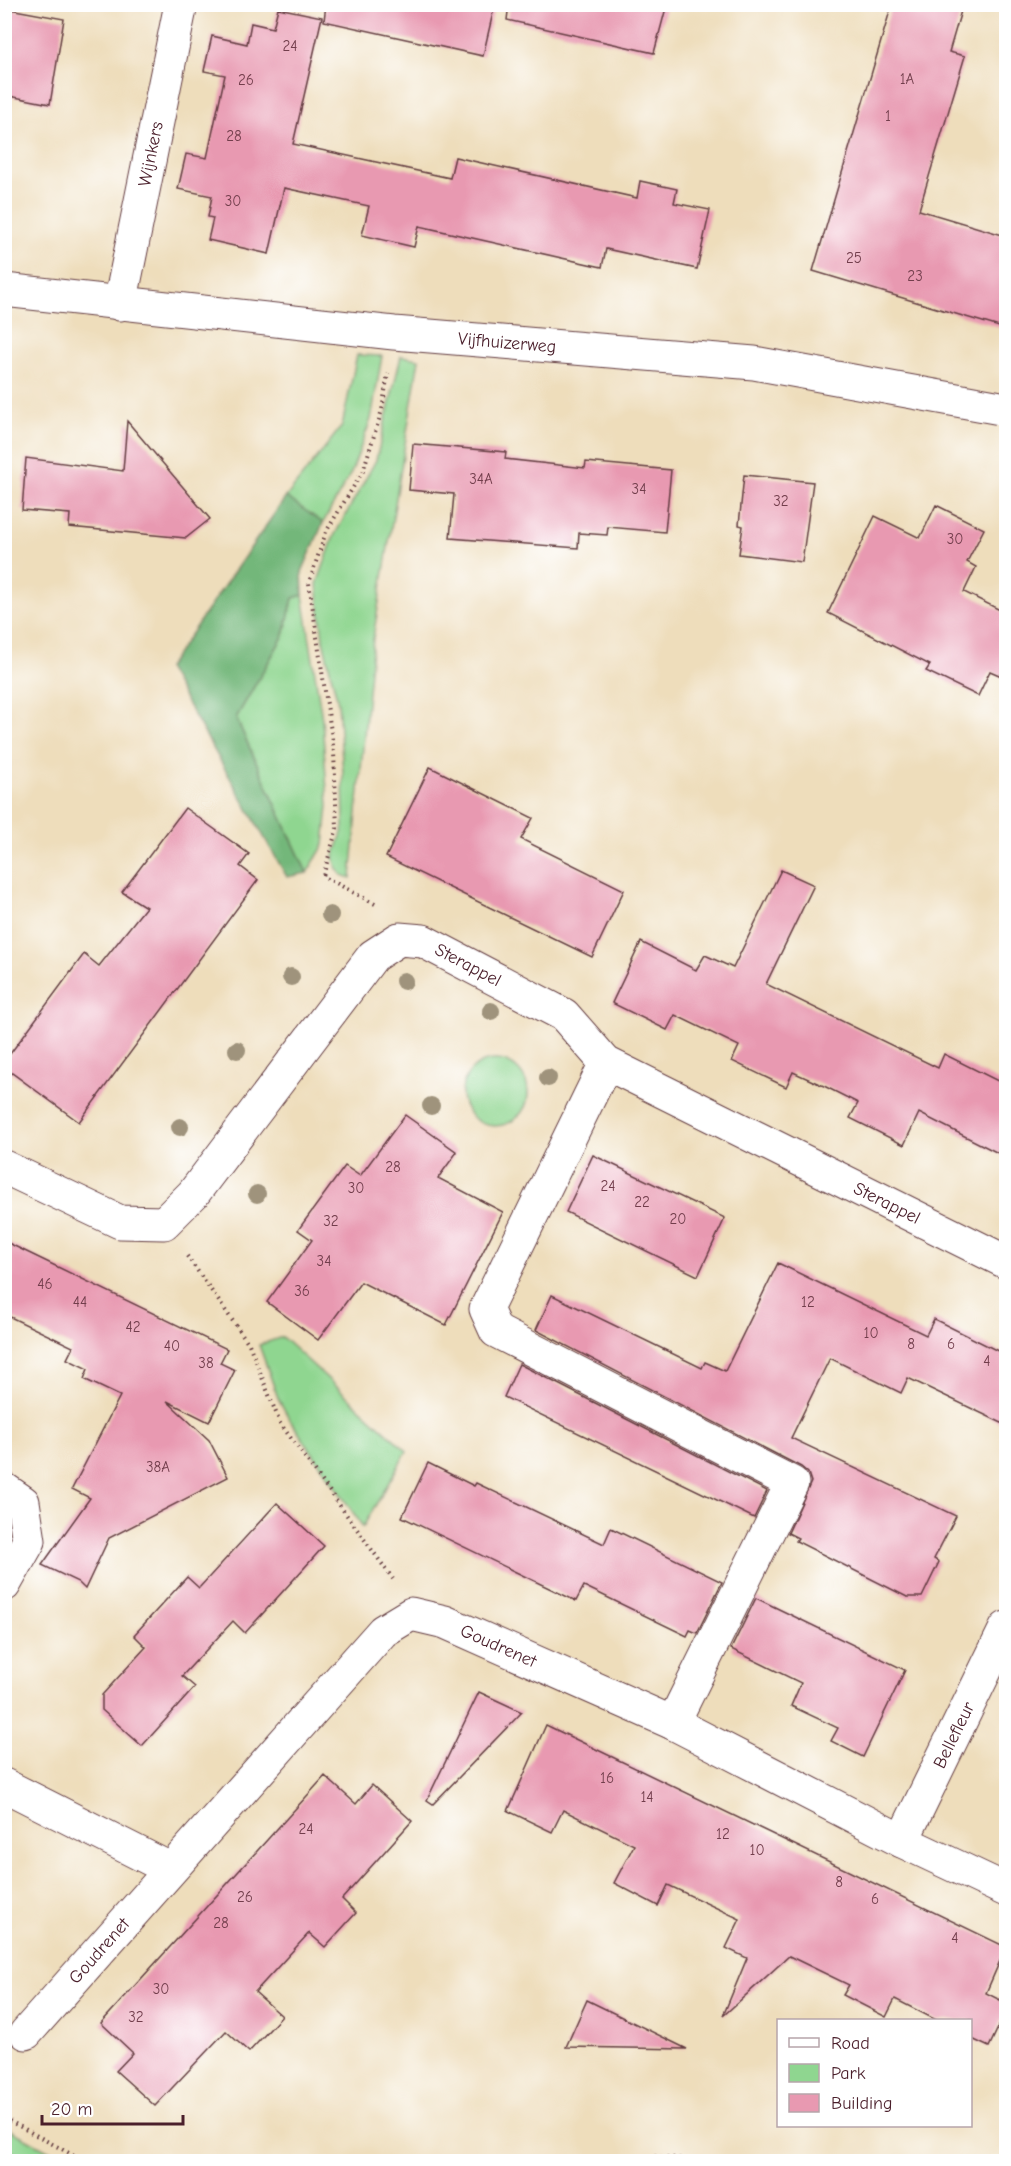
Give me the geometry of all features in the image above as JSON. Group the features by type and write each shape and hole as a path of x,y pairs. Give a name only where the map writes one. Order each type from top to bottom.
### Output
{"street":[{"name":"Wijnkers","path":"120,304 181,4"},
{"name":"Vijfhuizerweg","path":"4,290 394,333 754,363 1006,409"},
{"name":"Sterappel","path":"399,939 423,941 564,1015 606,1063 1006,1262"},
{"path":"4,1167 120,1222 164,1223 193,1194 373,956 399,939"},
{"path":"606,1063 486,1309 496,1331 792,1483 673,1723"},
{"path":"4,1489 23,1502 28,1541 4,1585"},
{"name":"Goudrenet","path":"26,2033 383,1630 411,1614 445,1622 673,1723 902,1841 1006,1890"},
{"name":"Bellefleur","path":"902,1841 1006,1628"},
{"path":"4,1785 170,1869"}],"path":[{"path":"394,333 382,410 363,471 326,532 309,583 316,645 327,693 334,752 337,828 323,876 372,901 399,939"},
{"path":"164,1223 249,1344 280,1423 403,1592 411,1614"},
{"path":"4,2118 86,2162"},
{"path":"571,2162 606,2156 682,2158 703,2162"}],"green space":[{"path":"357,355 382,356 371,419 352,471 323,523 286,497 342,426"},
{"path":"401,356 419,359 373,638 351,878 342,875 337,869 334,857 344,827 343,773 338,703 323,640 317,584 334,536 376,460"},
{"path":"286,497 323,523 302,572 303,595 293,598 284,635 236,718 307,873 287,877 167,668"},
{"path":"303,595 322,719 328,806 324,845 307,873 236,718 284,635 293,598"},
{"path":"495,1060 508,1063 518,1070 525,1080 528,1093 525,1106 518,1116 508,1123 495,1126 482,1123 472,1116 465,1106 462,1093 465,1080 472,1070 482,1063"},
{"path":"282,1337 407,1451 363,1527 290,1420 278,1398 259,1345"},
{"path":"4,2127 68,2161 29,2161 5,2148"}],"building":[{"path":"326,4 495,4 483,56 324,21"},
{"path":"509,4 667,4 654,53 507,20"},
{"path":"892,4 963,4 949,52 965,56 919,210 1006,236 1006,329 813,271"},
{"path":"4,8 64,19 50,104 4,95"},
{"path":"278,8 322,17 293,144 450,178 455,157 637,198 640,181 677,189 674,203 710,210 697,269 606,249 602,267 419,226 414,247 362,235 369,206 284,188 269,254 208,240 213,218 208,217 212,196 178,189 186,154 207,158 225,75 204,71 212,36 247,44 251,23 273,28"},
{"path":"127,421 210,519 186,538 69,527 70,514 22,510 26,458 123,471"},
{"path":"413,444 506,452 505,459 585,468 586,462 671,470 665,532 608,527 607,535 579,533 578,548 450,538 454,494 409,490"},
{"path":"744,475 813,482 802,562 739,554 743,526 739,525"},
{"path":"936,505 984,529 967,562 976,567 964,592 1006,613 1006,678 990,671 978,696 926,671 930,665 828,613 875,516 920,538"},
{"path":"430,767 533,818 521,839 624,890 592,957 386,857"},
{"path":"185,808 249,854 240,866 258,880 79,1122 4,1067 4,1062 84,954 99,966 146,907 122,892"},
{"path":"781,870 814,885 766,984 938,1068 944,1054 1006,1085 1006,1157 919,1113 904,1145 850,1118 858,1103 826,1087 793,1072 786,1087 732,1061 739,1046 675,1015 667,1030 612,1003 641,942 696,970 705,955 733,968"},
{"path":"405,1115 457,1152 438,1178 503,1212 446,1325 361,1282 318,1340 267,1302 312,1240 298,1230 345,1166 360,1176"},
{"path":"593,1155 725,1218 698,1276 566,1212"},
{"path":"4,1241 227,1349 220,1363 235,1370 209,1422 167,1401 209,1440 228,1477 109,1538 85,1589 78,1582 42,1565 90,1498 72,1489 120,1396 84,1379 88,1369 67,1359 73,1347 4,1314"},
{"path":"778,1263 926,1335 934,1319 1006,1355 1006,1425 908,1378 901,1393 830,1358 791,1438 956,1516 934,1559 939,1562 922,1597 907,1597 796,1541 798,1538 788,1533 811,1482 808,1473 801,1467 536,1330 552,1295 702,1368 705,1362 725,1371"},
{"path":"519,1364 767,1491 754,1518 504,1397"},
{"path":"428,1463 474,1486 476,1483 604,1544 611,1528 722,1582 697,1633 690,1630 687,1636 584,1586 576,1601 402,1517"},
{"path":"277,1503 324,1546 245,1633 233,1621 182,1676 195,1687 142,1746 102,1710 102,1695 146,1647 134,1635 187,1577 199,1588"},
{"path":"756,1598 905,1670 863,1757 831,1741 838,1728 791,1706 801,1683 731,1649"},
{"path":"479,1692 522,1712 433,1804 427,1800"},
{"path":"546,1725 1006,1947 986,1993 1006,2003 1006,2011 989,2047 972,2039 972,2019 934,2019 895,1999 886,2017 843,1995 849,1985 789,1956 723,2016 747,1958 726,1948 740,1919 668,1885 658,1906 614,1883 634,1845 563,1810 552,1832 508,1811"},
{"path":"325,1776 356,1804 372,1785 412,1821 342,1899 356,1913 325,1947 309,1933 255,1992 282,2016 249,2052 226,2031 155,2106 116,2071 133,2053 101,2023"},
{"path":"587,2000 687,2049 566,2047"}]}
